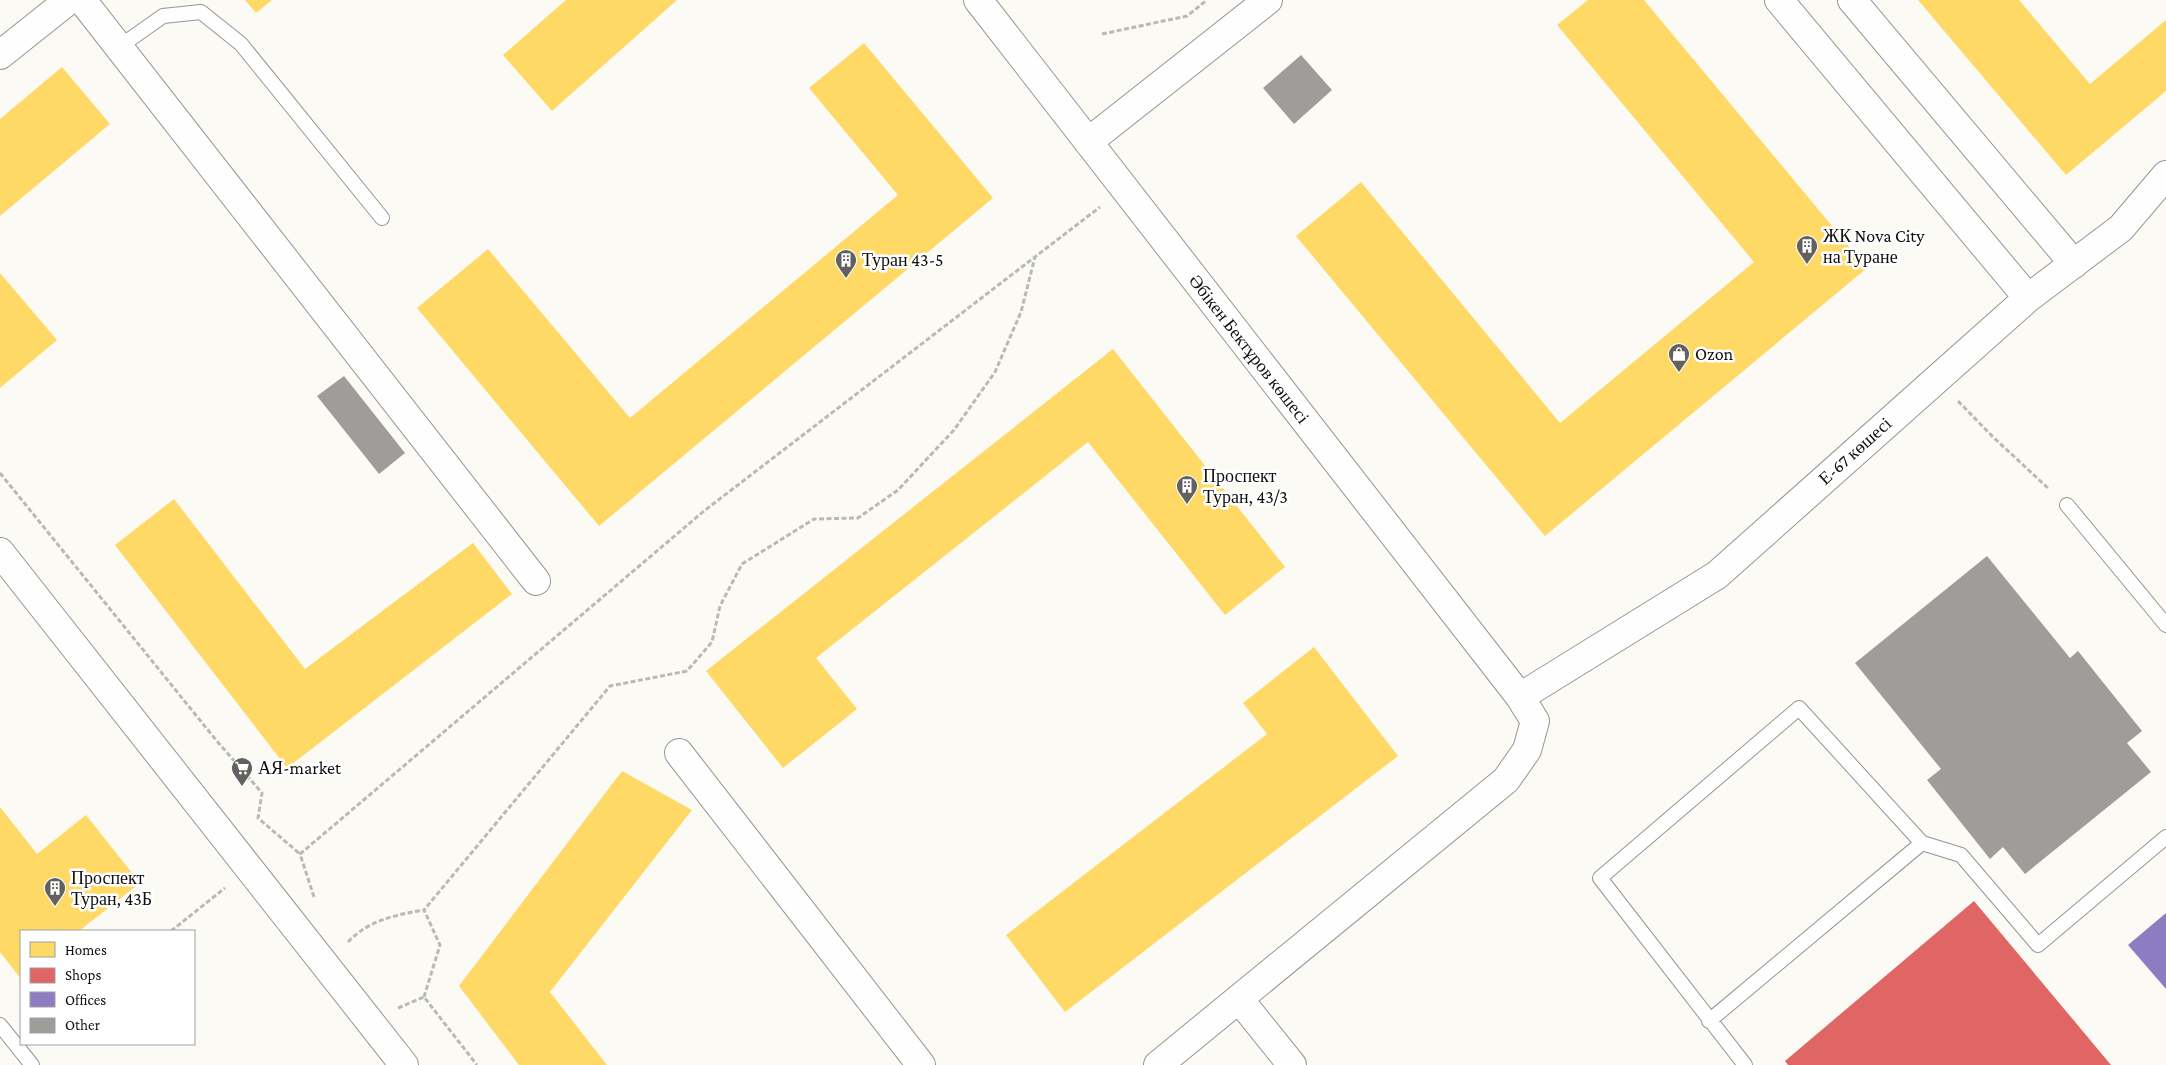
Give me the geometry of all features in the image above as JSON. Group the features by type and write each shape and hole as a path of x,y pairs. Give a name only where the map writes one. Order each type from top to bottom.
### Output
{"street":[{"path":"0,55 69,0"},
{"path":"82,0 536,581"},
{"name":"Әбікен Бектұров көшесі","path":"978,0 1520,697 1536,721 1527,750 1506,780 1239,999"},
{"path":"1088,142 1268,0"},
{"path":"1779,0 2028,298"},
{"path":"1852,0 2074,264"},
{"name":"Е-67 көшесі","path":"1520,697 1717,575 2028,298 2121,228 2166,175"},
{"path":"0,552 404,1065"},
{"path":"679,753 921,1065"},
{"path":"1158,1065 1239,999 1292,1065"}],"lane":[{"path":"119,47 163,16 201,12 241,44 382,218"},
{"path":"2066,505 2166,624"},
{"path":"1745,1065 1600,878 1800,708 1922,843 1961,855 2038,945 2166,837"},
{"path":"1709,1021 1922,843"},
{"path":"0,1025 32,1065"}],"path":[{"path":"1102,34 1187,16 1207,0"},
{"path":"300,854 704,511 1035,255 1124,189"},
{"path":"341,949 360,930 391,916 424,910 610,686 687,671 712,642 720,606 742,564 814,519 858,518 904,484 954,430 996,372 1021,312 1035,255"},
{"path":"1937,379 1993,437 2066,505"},
{"path":"0,473 216,740 262,793 258,818 300,854 316,903"},
{"path":"172,930 249,869"},
{"path":"424,910 440,945 424,997"},
{"path":"397,1008 424,997"},
{"path":"424,997 477,1065"}],"building: Homes":[{"path":"245,0 272,0 256,13"},
{"path":"566,0 677,0 552,111 503,55"},
{"name":"ЖК Nova City на Туране","path":"1588,0 1644,0 1867,268 1545,536 1296,236 1361,182 1560,423 1754,262 1557,25"},
{"path":"1918,0 2019,0 2090,84 2166,20 2166,91 2066,175"},
{"name":"Туран 43-5","path":"864,43 993,198 599,526 417,308 488,249 630,418 898,195 809,88"},
{"path":"62,67 110,124 0,216 0,119"},
{"path":"0,273 57,340 0,388"},
{"name":"Проспект Туран, 43/3","path":"1113,349 1285,567 1225,615 1088,442 816,658 857,709 783,768 706,671"},
{"path":"174,499 305,669 473,543 512,594 287,768 115,545"},
{"path":"1314,647 1398,756 1065,1012 1006,935 1267,734 1243,703"},
{"path":"622,771 692,810 550,992 607,1065 519,1065 459,986"},
{"name":"Проспект Туран, 43Б","path":"0,807 37,854 86,815 140,883 80,930 20,930 20,978 0,952"}],"building: Shops":[{"path":"1974,901 2111,1065 1788,1065 1785,1061"}],"building: Offices":[{"path":"2166,913 2166,989 2128,945"}],"building: Other":[{"path":"1301,55 1332,90 1294,124 1263,88"},
{"path":"344,376 405,453 379,474 317,396"},
{"path":"1987,556 2070,658 2078,651 2142,731 2127,743 2151,772 2025,874 2003,847 1990,859 1927,780 1941,769 1855,663"}],"place":[{"name":"ЖК Nova City на Туране","path":"1807,265"},
{"name":"Туран 43-5","path":"846,279"},
{"name":"Ozon","path":"1679,373"},
{"name":"Проспект Туран, 43/3","path":"1187,505"},
{"name":"АЯ-market","path":"242,787"},
{"name":"Проспект Туран, 43Б","path":"55,907"}]}
